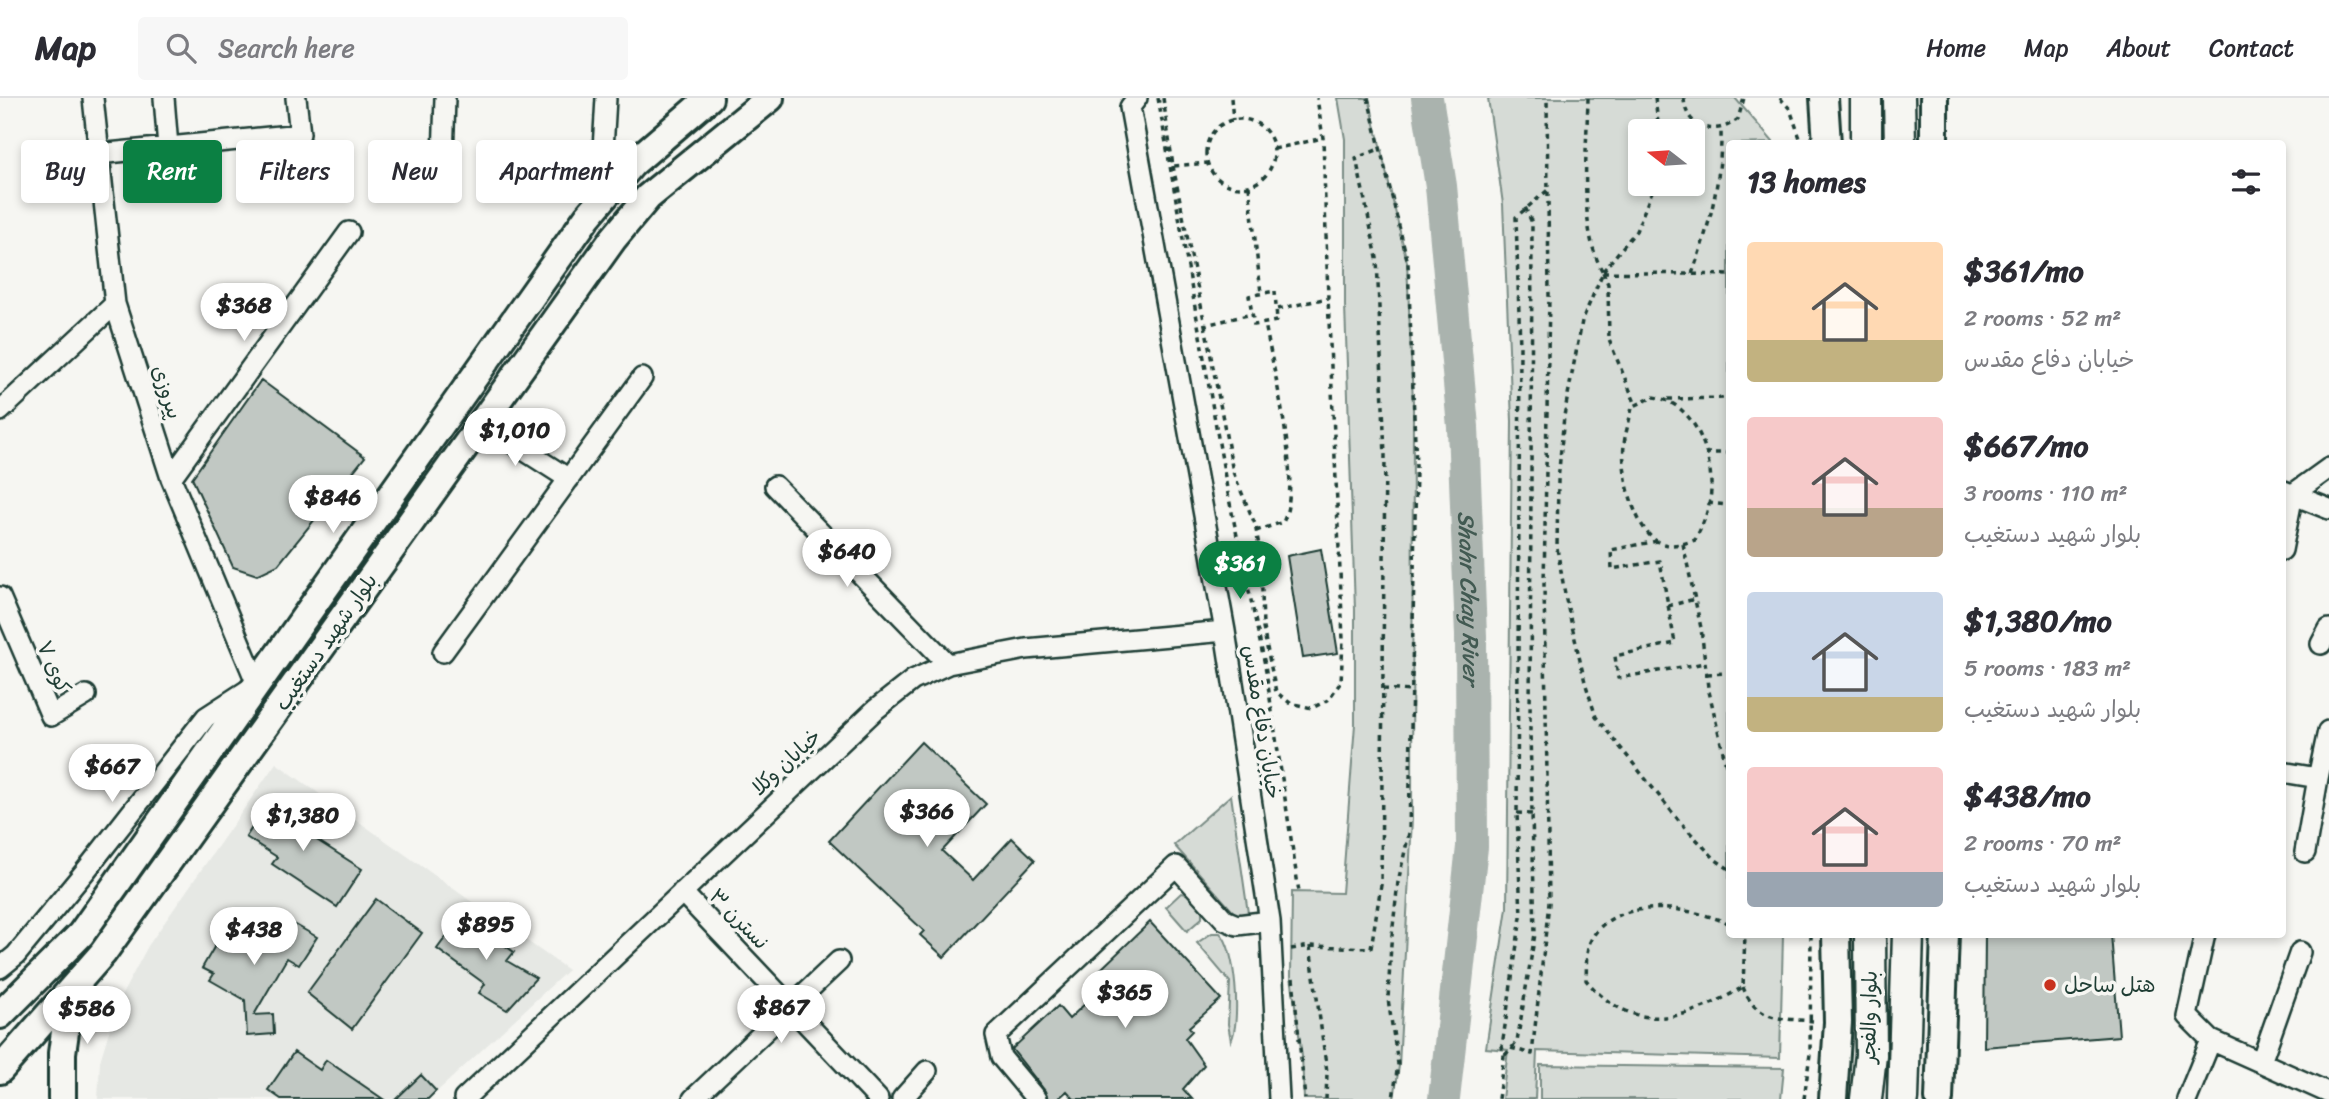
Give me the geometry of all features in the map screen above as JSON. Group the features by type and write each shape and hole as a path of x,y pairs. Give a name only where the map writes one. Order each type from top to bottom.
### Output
{"highway":[{"path":"1866,98 1866,140"},
{"path":"1899,98 1899,140"},
{"name":"بلوار والفجر","path":"1866,1099 1871,1055 1870,938"},
{"name":"بلوار والفجر","path":"1903,1099 1908,938"}],"main road":[{"name":"بلوار شهید دستغیب","path":"637,160 709,98"},
{"name":"بلوار شهید دستغیب","path":"0,1070 103,953 613,239 648,197 770,98"},
{"path":"1802,98 1826,137"},
{"path":"1824,98 1826,137"},
{"path":"1934,98 1934,140"},
{"name":"بلوار شهید دستغیب","path":"0,1015 81,934 599,203"},
{"path":"1833,1099 1838,1022 1836,938"},
{"path":"1939,1099 1945,938"},
{"path":"62,1099 62,1054 71,990"}],"street":[{"name":"پیروزی","path":"93,98 97,140"},
{"path":"164,98 167,140"},
{"path":"222,142 300,134 296,98"},
{"path":"444,140 445,98"},
{"path":"604,140 606,98"},
{"name":"خیابان دفاع مقدس","path":"1128,101 1225,631 1270,921 1279,1099"},
{"name":"پیروزی","path":"104,203 115,304 171,478 257,684"},
{"path":"171,478 349,232"},
{"path":"0,411 115,304"},
{"path":"443,652 642,378"},
{"path":"483,424 569,478"},
{"path":"2287,492 2329,468"},
{"path":"775,485 948,664"},
{"path":"2287,492 2329,509"},
{"name":"کوی ۷","path":"0,597 51,716 86,695"},
{"name":"خیابان وکلا","path":"464,1099 875,710 913,680 948,664 1026,649 1225,631"},
{"path":"0,968 16,955 70,890 206,717 257,684"},
{"path":"2305,852 2328,731"},
{"path":"2286,773 2318,778"},
{"path":"1035,1099 1001,1057 996,1035 1176,866 1225,920 1237,925 1270,921"},
{"name":"نسترن ۳","path":"682,892 878,1099"},
{"path":"2203,938 2187,1016 2211,1040 2329,1093"},
{"path":"2261,1062 2300,952"},
{"path":"693,1099 839,961"},
{"path":"2187,1099 2211,1040"},
{"path":"902,1099 927,1071"}],"path":[{"path":"1160,98 1233,472 1256,531 1261,557 1263,628 1276,692 1290,703 1312,708 1328,700 1341,682 1343,640 1323,138 1317,98"},
{"path":"1160,98 1228,495 1265,665 1299,892"},
{"path":"1231,98 1233,120"},
{"path":"1368,98 1408,263 1416,467 1409,833 1397,894 1388,999 1398,1063 1393,1099"},
{"path":"1511,1048 1532,1054 1549,904 1544,585 1549,189 1547,98"},
{"path":"1588,98 1588,206 1595,258 1608,284 1609,340 1618,355 1624,378 1636,404"},
{"path":"1655,98 1658,119"},
{"path":"1684,98 1686,113 1692,121 1701,127 1721,129 1738,119 1744,98"},
{"path":"1780,98 1790,109 1801,140"},
{"path":"1233,120 1255,122 1271,138 1274,149 1271,168 1266,176 1249,186 1229,185 1213,173 1208,163 1209,141 1214,131 1233,120"},
{"path":"1692,274 1710,220 1721,154 1721,129"},
{"path":"1274,149 1323,138"},
{"path":"1292,960 1290,947 1371,948 1381,885 1385,456 1377,258 1356,158 1382,148"},
{"path":"1173,166 1208,163"},
{"path":"1249,186 1261,293"},
{"path":"1498,1099 1504,1056 1502,1046 1521,917 1517,813 1520,311 1516,217 1549,189"},
{"path":"1650,196 1636,232 1603,272 1582,321 1564,416 1558,481 1557,548 1584,682 1596,717 1680,821 1716,860 1726,867"},
{"path":"1504,1056 1517,1042 1535,934 1532,814 1532,223 1525,207"},
{"path":"1603,272 1726,275"},
{"path":"1275,291 1278,309 1277,321 1254,326 1249,296 1275,291"},
{"path":"1278,309 1328,298"},
{"path":"1520,311 1532,310"},
{"path":"1205,325 1252,314"},
{"path":"1256,531 1283,522 1290,509 1291,479 1265,323"},
{"path":"1657,541 1639,520 1626,485 1624,447 1632,407 1653,397 1726,398"},
{"path":"1667,399 1679,405 1693,422 1706,453 1711,484 1706,518 1695,540 1675,546 1657,541 1611,550 1612,569 1660,561 1675,643 1615,656 1618,678 1705,663"},
{"path":"1706,453 1726,453"},
{"path":"1708,503 1726,505"},
{"path":"1683,544 1726,764"},
{"path":"1668,606 1695,599"},
{"path":"1707,674 1726,673"},
{"path":"1383,689 1412,691"},
{"path":"1517,813 1532,814"},
{"path":"1726,923 1690,909 1666,908 1626,914 1608,921 1593,937 1587,955 1586,981 1598,994 1616,1006 1664,1019 1706,1009 1743,987"},
{"path":"1745,938 1743,987 1749,1003 1762,1014 1838,1022"},
{"path":"1804,1099 1811,1020 1811,938"},
{"path":"1310,946 1327,1072 1326,1099"},
{"path":"1293,974 1305,1099"}],"shaded area":[{"path":"1338,98 1369,98 1407,262 1413,403 1412,819 1399,1066 1394,1099 1304,1099 1302,1056 1291,976 1292,892 1342,893 1355,724 1355,610 1345,305 1345,139"},
{"path":"1488,98 1735,98 1771,140 1726,140 1726,938 1783,938 1780,1058 1537,1051 1535,1099 1502,1099 1508,1050 1486,1048 1507,908 1512,421 1503,204"},
{"path":"276,763 568,970 429,1099 98,1099 100,1061 118,1002 148,946"},
{"path":"1231,795 1248,913 1237,916 1174,845"},
{"path":"1181,893 1193,895 1202,910 1202,918 1187,931 1166,907"},
{"path":"1212,933 1220,933 1225,941 1233,969 1236,1018 1231,1041 1228,1024 1230,982 1197,943"},
{"path":"1540,1065 1784,1068 1781,1099 1540,1099"}],"building":[{"path":"261,380 365,457 278,565 257,575 233,567 192,478"},
{"path":"1321,549 1338,653 1303,658 1287,556"},
{"path":"921,742 986,804 942,851 973,880 1012,838 1035,860 944,957 920,935 924,931 829,841"},
{"path":"271,798 315,827 309,835 362,869 337,907 272,864 277,857 246,837"},
{"path":"376,899 422,933 352,1029 307,993"},
{"path":"462,915 514,952 507,961 536,978 507,1010 479,993 485,984 437,949"},
{"path":"231,918 280,947 294,924 317,937 299,965 287,958 254,1015 273,1014 274,1034 247,1036 245,1000 210,980 214,974 202,968"},
{"path":"1150,922 1221,999 1189,1027 1192,1031 1185,1038 1204,1065 1183,1089 1192,1099 1074,1099 1067,1091 1058,1099 1048,1099 1045,1091 1012,1049 1058,1006 1069,1019 1111,979 1101,969"},
{"name":"هتل ساحل","path":"1985,938 2111,938 2119,1036 1984,1047"},
{"path":"294,1052 320,1070 326,1060 383,1099 281,1099 268,1090"},
{"path":"421,1075 436,1091 428,1099 396,1099"}],"waterway":[{"name":"Shahr Chay River","path":"1427,98 1441,186 1463,427 1471,636 1472,847 1444,1099"}],"place":[{"name":"هتل ساحل","path":"2050,985"}]}
